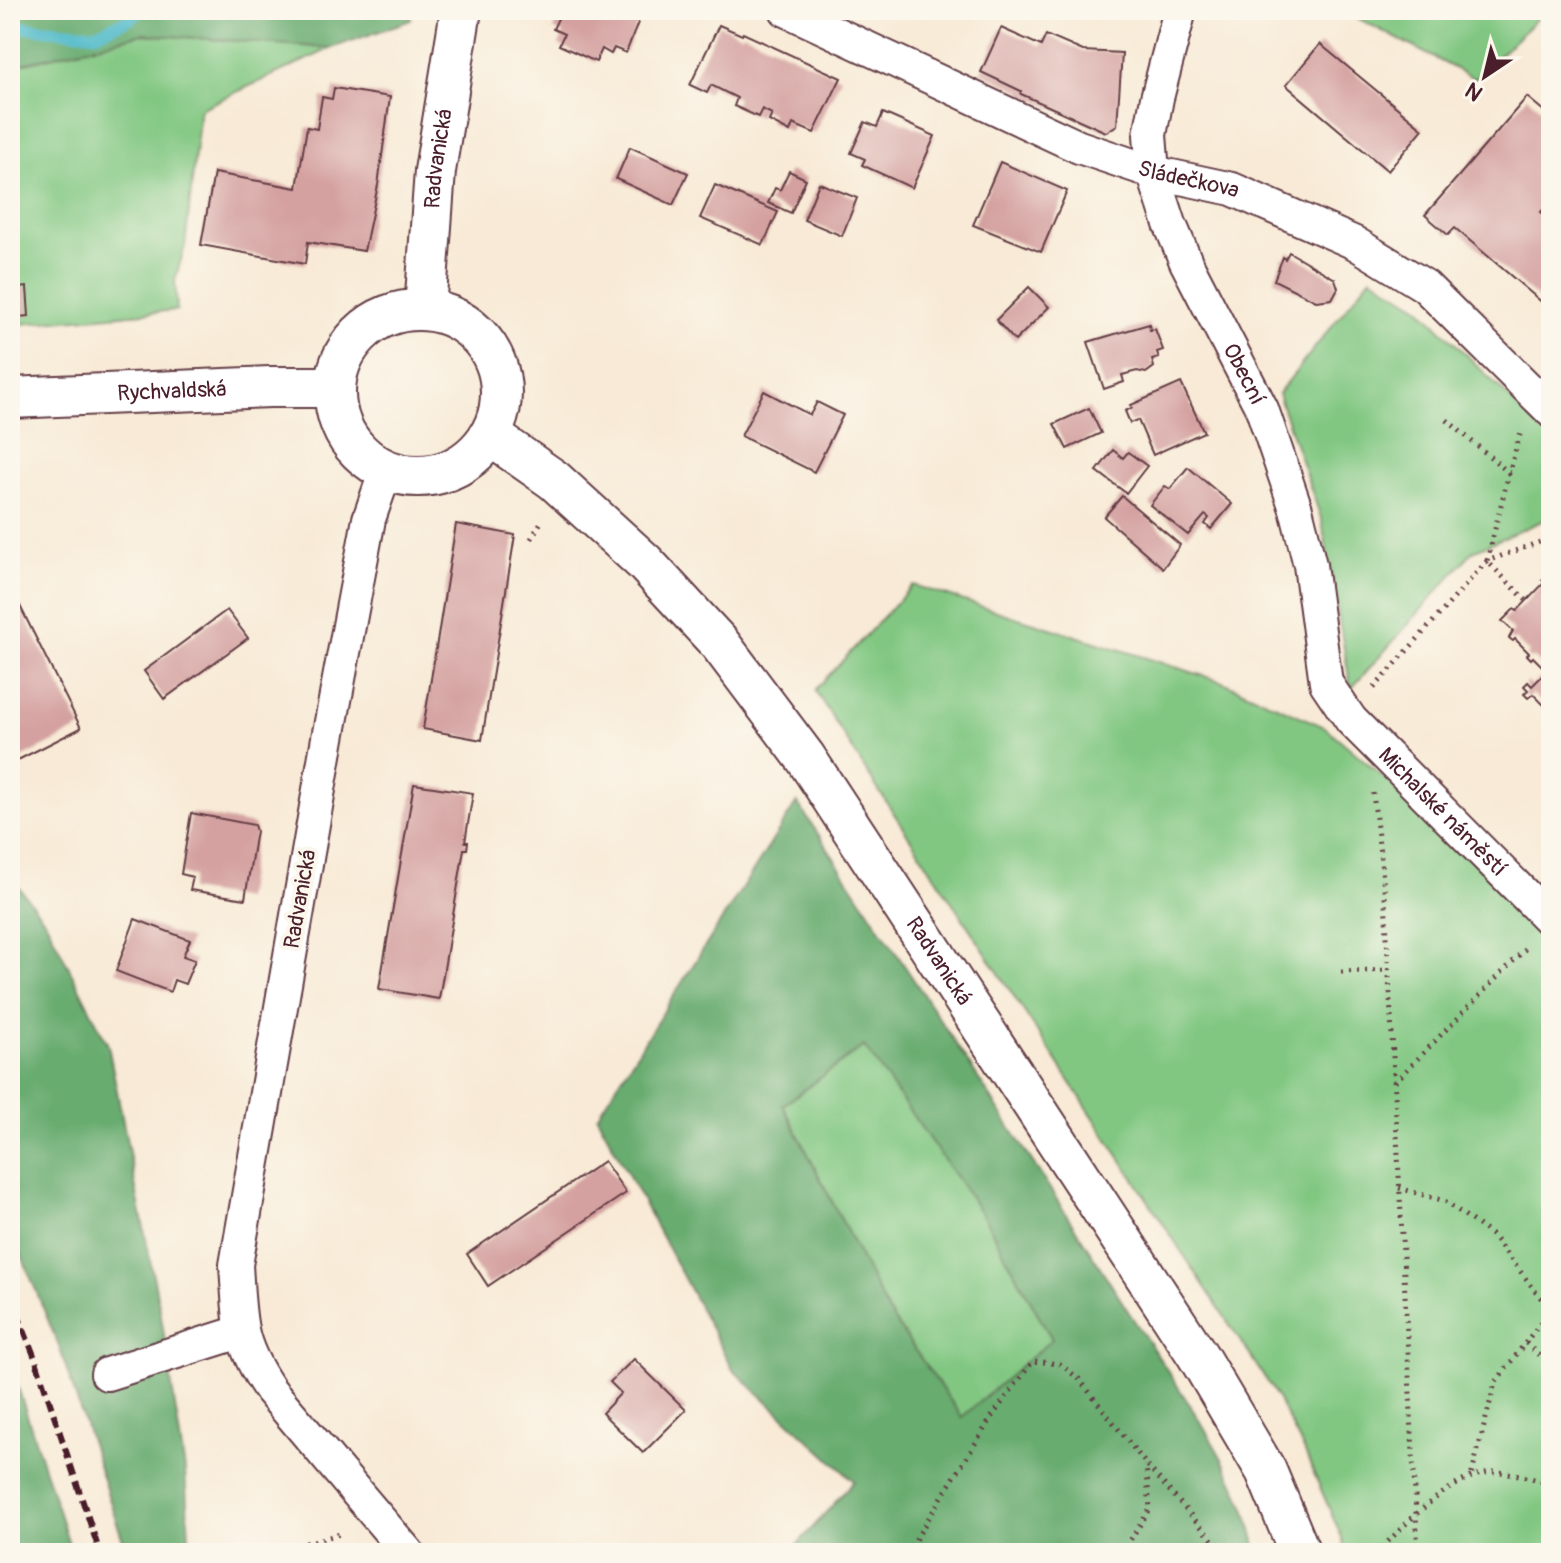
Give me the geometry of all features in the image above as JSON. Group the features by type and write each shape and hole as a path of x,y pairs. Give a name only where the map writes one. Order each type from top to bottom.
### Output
{"street":[{"name":"Radvanická","path":"425,310 435,171 461,10"},
{"name":"Sládečkova","path":"786,10 1079,147 1153,172 1232,189 1355,243 1425,286 1542,401"},
{"name":"Obecní","path":"1180,10 1150,135 1153,172 1186,262 1262,409 1296,509 1310,565 1326,683 1351,720 1366,735"},
{"path":"408,310 425,310 456,319 477,335 493,356 501,381 501,407 491,436 473,456 446,472 416,476 386,470 364,456 347,436 337,413 335,387 340,364 350,344 366,328 386,316 408,310"},
{"name":"Rychvaldská","path":"10,398 335,387"},
{"name":"Radvanická","path":"491,436 554,480 644,562 720,644 805,757 1198,1356 1266,1471 1300,1553"},
{"name":"Radvanická","path":"240,1332 236,1265 333,707 369,519 386,470"},
{"name":"Michalské náměstí","path":"1366,735 1540,933"},
{"path":"107,1374 240,1332 251,1361 270,1390 408,1553"}],"path":[{"path":"1487,561 1509,473 1542,401"},
{"path":"1447,420 1509,473"},
{"path":"531,539 541,522"},
{"path":"1418,1553 1385,897 1366,735 1374,685 1487,561 1551,538"},
{"path":"1487,561 1526,600"},
{"path":"1394,1083 1540,933"},
{"path":"1341,972 1389,970"},
{"path":"1399,1188 1445,1201 1493,1236 1550,1309 1495,1383 1471,1477"},
{"path":"1526,1343 1551,1367"},
{"path":"907,1553 993,1415 1033,1361 1060,1364 1079,1379 1146,1464 1224,1553"},
{"path":"1122,1553 1150,1509 1146,1464"},
{"path":"1377,1553 1416,1512 1471,1477 1495,1472 1551,1484"},
{"path":"267,1553 352,1531"}],"green space":[{"path":"10,10 412,10 411,20 332,48 142,34 10,67"},
{"path":"1342,10 1546,10 1475,79"},
{"path":"142,34 332,48 200,109 185,246 175,280 177,310 10,325 10,67"},
{"path":"1371,277 1418,306 1551,440 1551,517 1473,551 1351,689 1322,521 1278,394"},
{"path":"913,585 1220,681 1325,727 1433,819 1551,931 1551,1553 1345,1553 1343,1540 1303,1448 1274,1392 815,690"},
{"path":"797,802 1206,1430 1239,1494 1251,1524 1257,1553 790,1553 854,1481 733,1370 597,1116","holes":["864,1046 984,1217 1052,1339 962,1417 888,1312 783,1105"]},
{"path":"10,876 46,922 108,1045 161,1316 185,1470 190,1553 127,1553 60,1349 10,1227"},
{"path":"864,1046 984,1217 1052,1339 1129,1429 962,1417 888,1312 783,1105"},
{"path":"10,1363 72,1553 10,1553"}],"building":[{"path":"562,10 631,10 641,15 626,53 614,48 611,54 602,49 596,62 559,45 564,34 553,29"},
{"path":"719,25 841,78 814,133 793,124 790,132 769,121 772,114 762,109 758,117 734,106 737,98 711,85 707,93 690,85"},
{"path":"1001,28 1041,46 1046,35 1083,51 1122,53 1117,125 1106,132 1021,94 1021,91 981,72"},
{"path":"1320,44 1423,129 1388,171 1286,85"},
{"path":"334,88 390,97 378,185 364,251 308,242 305,264 201,245 214,173 297,188 307,127 317,129 322,97 332,99"},
{"path":"1527,97 1551,117 1551,201 1541,212 1551,221 1551,310 1455,228 1448,235 1425,215"},
{"path":"883,113 935,136 912,188 862,165 865,159 851,153 865,122 877,127"},
{"path":"630,147 688,173 673,205 616,179"},
{"path":"1000,162 1067,191 1041,252 973,225"},
{"path":"789,171 806,179 791,213 768,203 775,188 780,190"},
{"path":"819,183 857,198 842,236 804,220"},
{"path":"715,185 778,212 763,245 700,218"},
{"path":"1289,252 1335,279 1338,288 1332,299 1316,301 1274,280 1283,257 1285,259"},
{"path":"27,287 29,316 10,318 10,289"},
{"path":"1029,287 1049,307 1015,341 996,320"},
{"path":"1149,324 1150,330 1155,329 1163,350 1157,352 1159,358 1152,360 1154,367 1146,373 1137,371 1122,375 1124,382 1104,389 1088,342"},
{"path":"1181,383 1204,432 1153,455 1138,420 1130,423 1125,411 1132,408 1131,405"},
{"path":"764,391 810,415 817,402 843,415 814,472 741,436"},
{"path":"1089,408 1101,433 1067,449 1054,424"},
{"path":"1113,450 1123,458 1128,452 1147,466 1126,493 1097,471"},
{"path":"1188,467 1232,504 1211,529 1205,524 1209,518 1205,515 1188,535 1150,505 1165,486 1170,489"},
{"path":"1122,496 1180,545 1163,568 1104,517"},
{"path":"456,524 515,535 482,740 423,729"},
{"path":"1551,572 1551,717 1533,694 1528,698 1524,694 1528,690 1524,686 1528,682 1532,686 1547,671 1527,655 1529,653 1515,639 1509,638 1513,631 1502,621 1514,609 1517,611"},
{"path":"10,586 81,728 10,764"},
{"path":"227,610 248,638 164,699 144,671"},
{"path":"414,784 473,793 465,842 468,842 467,849 464,849 439,999 379,989"},
{"path":"191,813 254,825 256,831 245,899 190,890 193,877 181,874"},
{"path":"135,919 190,940 183,956 195,960 185,984 174,980 170,992 116,971"},
{"path":"604,1161 626,1193 488,1286 467,1254"},
{"path":"634,1359 686,1410 643,1453 602,1413 621,1393 610,1382"}],"waterway":[{"path":"10,26 95,34 132,18 141,10"}],"railway":[{"path":"10,1295 35,1358 100,1553"}]}
